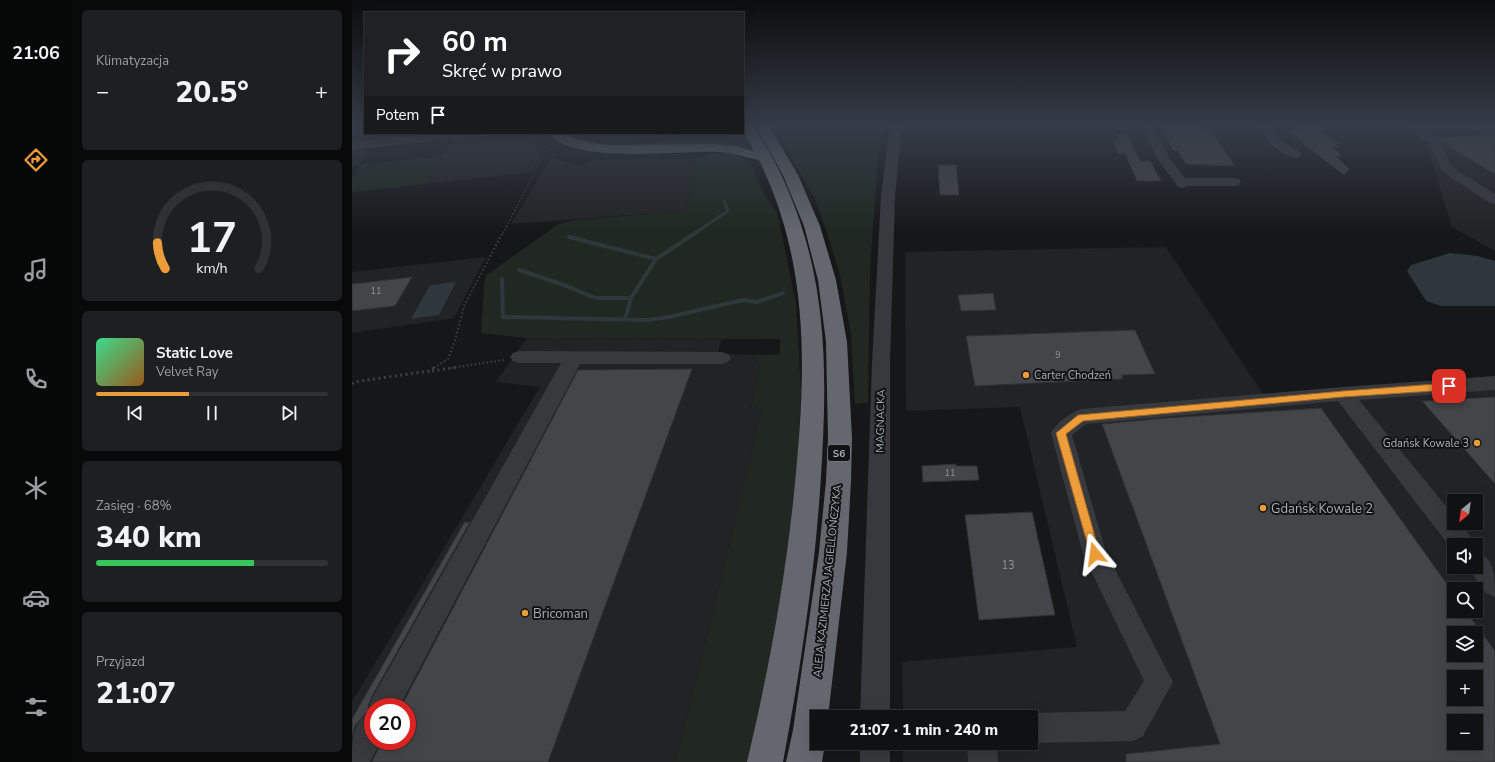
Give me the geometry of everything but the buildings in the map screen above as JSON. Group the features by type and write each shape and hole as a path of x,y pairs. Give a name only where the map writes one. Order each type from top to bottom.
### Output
{"highway":[{"path":"765,762 777,706 804,539 814,399 811,311 802,259 791,218 769,162"},
{"name":"ALEJA KAZIMIERZA JAGIELLOŃCZYKA","path":"777,162 803,199 816,235 827,277 836,337 840,444 836,514 810,730 804,762"}],"street":[{"name":"MAGNACKA","path":"875,710 880,381 886,206 890,162"},
{"path":"1166,162 1182,183 1234,182"},
{"path":"1443,162 1447,170 1495,200"},
{"path":"519,357 722,358"},
{"path":"388,698 574,358"},
{"path":"1038,728 1133,726 1159,682 1095,554 1061,433 1081,417 1343,394 1495,383"},
{"path":"1343,394 1457,538"},
{"path":"1483,570 1495,585"},
{"path":"353,762 364,742"},
{"path":"875,750 875,762"},
{"path":"982,750 983,762"}],"path":[{"path":"429,371 448,359 456,341 464,306 540,162"},
{"path":"353,383 519,357"}],"shaded area":[{"path":"352,162 363,162 360,165 352,166"},
{"path":"391,162 438,162 427,184 352,192 352,176 360,165"},
{"path":"438,162 538,162 532,172 427,184"},
{"path":"549,162 565,162 583,166 590,162 695,162 686,211 511,224"},
{"path":"695,162 748,162 752,166 764,194 776,211 796,304 801,391 797,493 761,713 748,762 676,762 762,409 751,409 760,364 753,355 780,354 780,339 527,338 481,333 485,276 557,225 574,220 686,211"},
{"path":"794,162 878,162 870,270 868,403 855,404 851,335 840,275 814,197"},
{"path":"1432,162 1495,162 1495,251 1452,227"},
{"path":"1166,247 1263,394 1495,377 1495,762 903,762 903,750 1038,750 1038,710 903,710 902,662 1077,647 1020,407 906,411 905,252"},
{"path":"1450,253 1478,256 1495,261 1495,306 1441,306 1426,301 1407,271 1411,265"},
{"path":"486,257 454,318 352,333 352,272"},
{"path":"456,282 439,315 411,319 430,285"},
{"path":"527,338 722,339 717,354 753,355 760,364 751,408 762,409 676,762 352,762 352,702 540,387 496,382"}],"waterway":[{"path":"695,233 728,211 724,201"},
{"path":"656,259 697,232"},
{"path":"569,237 656,259"},
{"path":"631,298 656,259"},
{"path":"519,270 567,286 595,298 631,298"},
{"path":"502,279 503,317 647,320 669,317 743,300 757,302 783,293"},
{"path":"625,319 631,298"}],"place":[{"name":"Carter Chodzeń","path":"1026,375"},
{"name":"Gdańsk Kowale 3","path":"1477,443"},
{"name":"Gdańsk Kowale 2","path":"1263,508"},
{"name":"Bricoman","path":"525,613"}],"route":[{"path":"1095,554 1061,433 1081,417 1449,386"}]}
